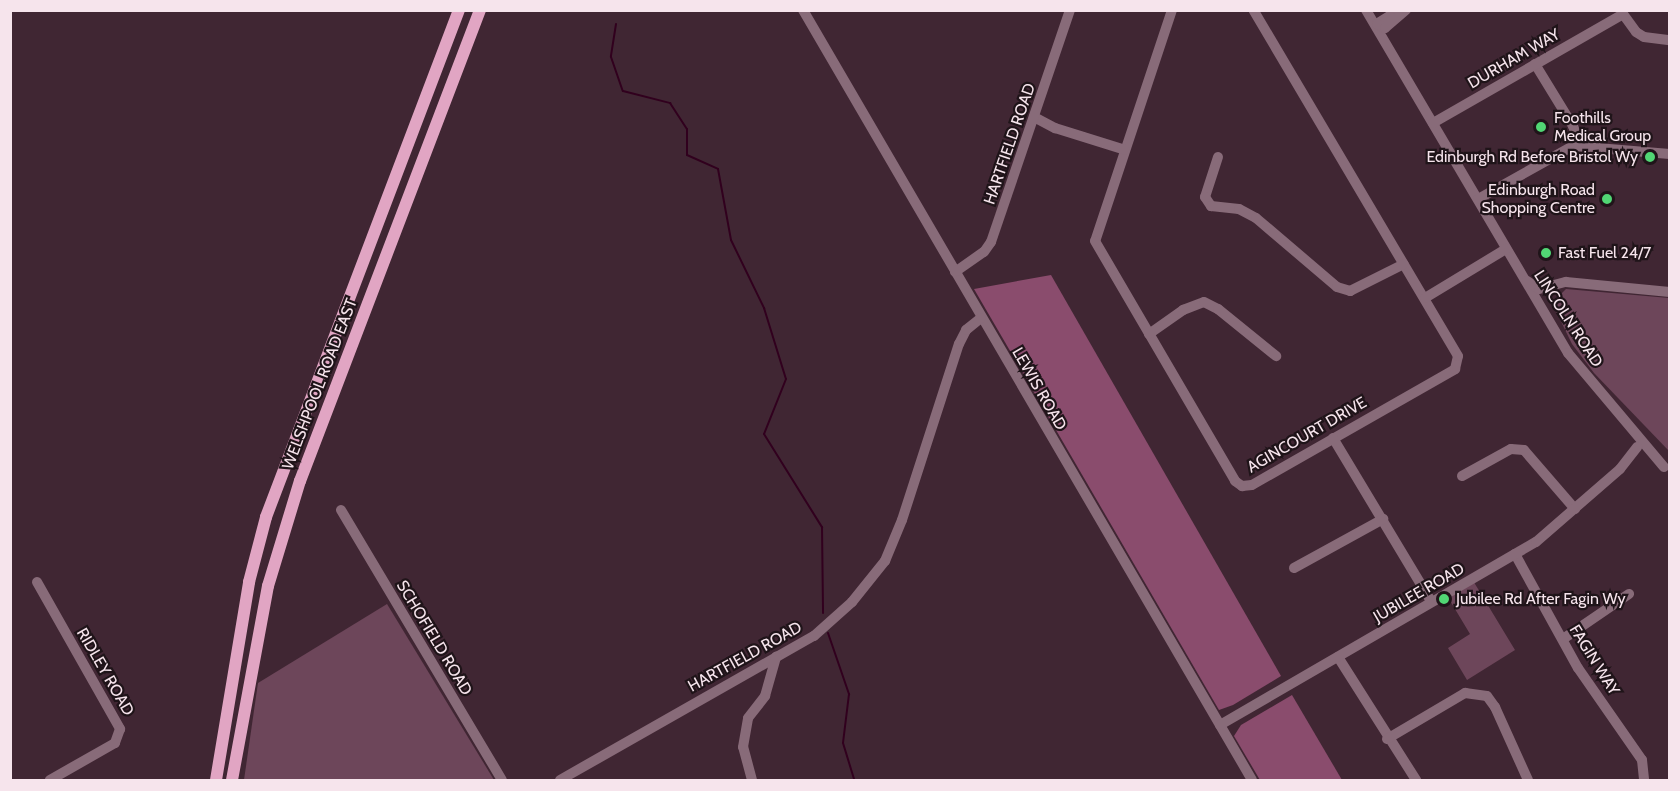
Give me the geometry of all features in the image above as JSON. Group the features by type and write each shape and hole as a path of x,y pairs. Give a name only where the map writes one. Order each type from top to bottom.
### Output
{"main road":[{"name":"WELSHPOOL ROAD EAST","path":"216,780 247,594 266,517 459,10"},
{"name":"WELSHPOOL ROAD EAST","path":"232,780 268,586 300,481 480,10"},
{"path":"414,128 432,135"}],"street":[{"name":"LEWIS ROAD","path":"803,10 1252,780"},
{"name":"HARTFIELD ROAD","path":"955,272 984,252 991,242 1070,10"},
{"name":"AGINCOURT DRIVE","path":"1172,10 1095,241 1235,481 1242,486 1251,485 1455,369 1458,356 1252,10"},
{"name":"LINCOLN ROAD","path":"1366,10 1381,24"},
{"name":"LINCOLN ROAD","path":"1372,10 1381,24 1380,36 1398,62 1456,165 1481,197 1491,224 1506,249 1524,277 1542,293 1546,316 1568,353 1627,424 1642,449 1666,470"},
{"path":"1381,24 1400,10"},
{"path":"1381,24 1406,10"},
{"name":"DURHAM WAY","path":"1433,123 1622,12 1636,32 1670,40"},
{"path":"1535,64 1573,126 1580,145"},
{"path":"1033,121 1125,150"},
{"path":"1481,197 1564,149 1580,145 1670,154"},
{"path":"1218,157 1205,197 1211,206 1239,209 1256,218 1337,287 1350,291 1404,264"},
{"path":"1425,298 1506,249"},
{"path":"1542,293 1566,282 1670,292"},
{"path":"1149,334 1183,310 1204,302 1218,309 1276,356"},
{"name":"HARTFIELD ROAD","path":"560,780 814,636 852,602 885,561 902,520 959,344 966,330 981,318"},
{"path":"1333,438 1431,601"},
{"path":"1462,476 1511,449 1524,450 1575,509"},
{"name":"JUBILEE ROAD","path":"1220,725 1515,554 1575,509 1642,449"},
{"name":"SCHOFIELD ROAD","path":"341,510 502,780"},
{"path":"1294,568 1383,519"},
{"name":"FAGIN WAY","path":"1515,554 1578,668 1642,760 1644,780"},
{"name":"RIDLEY ROAD","path":"37,582 120,729 115,743 50,780"},
{"path":"1563,639 1629,594"},
{"path":"752,780 743,747 748,718 765,696 776,657"},
{"path":"1338,657 1387,739 1416,780"},
{"path":"1387,739 1465,693 1486,696 1495,707 1528,780"}],"shaded area":[{"path":"1051,275 1281,676 1233,705 1219,710 974,289"},
{"path":"1566,289 1669,298 1669,451 1594,373 1572,344 1552,303"},
{"path":"1472,579 1515,650 1467,680 1448,648 1470,634 1446,594"},
{"path":"387,604 494,780 244,780 258,683"},
{"path":"1292,695 1342,780 1260,780 1234,736 1241,725"}],"waterway":[{"path":"616,24 611,57 623,91 670,103 687,129 687,155 718,169 731,240 764,308 786,379 764,434 822,527 823,613"},
{"path":"828,633 849,694 843,743 854,780"}],"place":[{"name":"Foothills Medical Group","path":"1541,127"},
{"name":"Edinburgh Rd Before Bristol Wy","path":"1650,157"},
{"name":"Edinburgh Road Shopping Centre","path":"1607,199"},
{"name":"Fast Fuel 24/7","path":"1546,253"},
{"name":"Jubilee Rd After Fagin Wy","path":"1444,599"}]}
